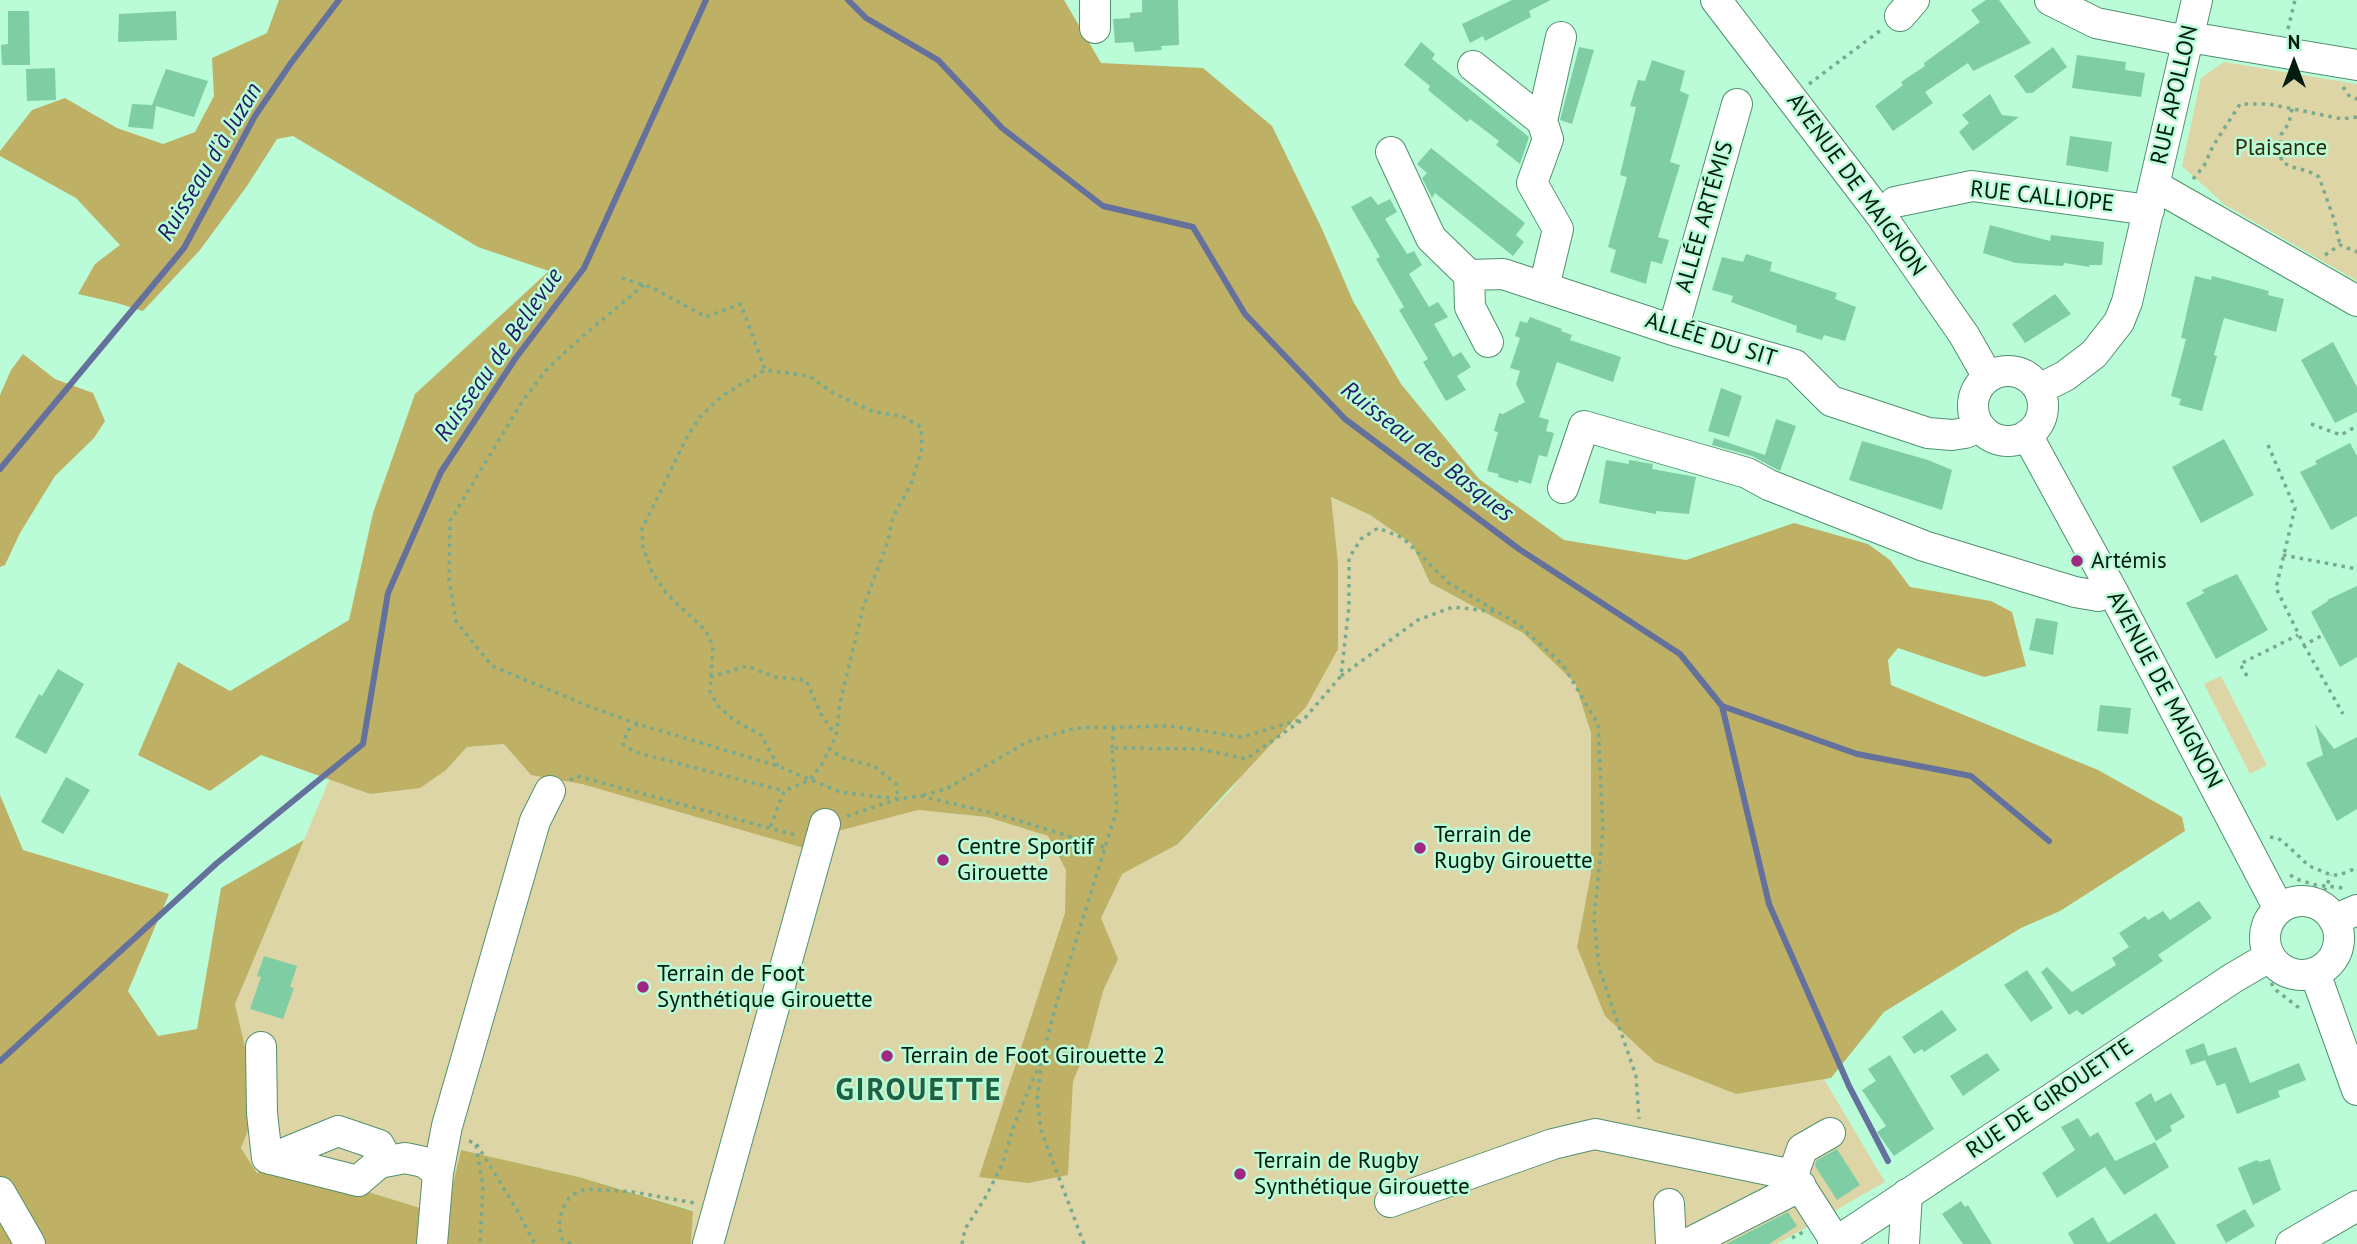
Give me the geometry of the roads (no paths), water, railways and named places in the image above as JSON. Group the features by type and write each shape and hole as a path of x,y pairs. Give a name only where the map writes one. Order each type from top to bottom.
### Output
{"street":[{"name":"AVENUE DE MAIGNON","path":"1716,0 1880,214 1964,335 1988,377"},
{"path":"2050,0 2096,23 2171,38 2186,38 2357,65"},
{"name":"RUE APOLLON","path":"2039,389 2065,376 2094,354 2119,322 2127,302 2186,38 2197,0"},
{"path":"1544,287 1558,229 1532,183 1548,139 1542,121 1561,37"},
{"path":"1473,66 1542,121"},
{"name":"ALLÉE ARTÉMIS","path":"1673,330 1737,104"},
{"path":"1391,152 1431,238 1469,275 1469,307 1488,342"},
{"name":"RUE CALLIOPE","path":"1895,202 1972,186 2151,200 2166,192 2357,301"},
{"name":"ALLÉE DU SIT","path":"1469,275 1503,274 1673,330 1795,365 1832,401 1928,433 1965,433 1980,428"},
{"path":"2001,371 2016,371 2029,377 2039,389 2043,401 2042,415 2027,435 2011,441 1999,440 1980,428 1973,412 1974,396 1979,385 1988,377 2001,371"},
{"path":"1563,488 1584,426 1747,473 1769,485 1924,546 2075,592 2098,596 2113,592"},
{"name":"AVENUE DE MAIGNON","path":"2027,435 2113,592 2279,909"},
{"path":"432,1244 438,1173 447,1126 535,821 550,791"},
{"path":"708,1244 825,824"},
{"path":"2297,901 2336,903 2339,945 2326,967 2315,974 2305,976 2284,972 2264,960 2266,926 2279,909 2297,901"},
{"name":"RUE DE GIROUETTE","path":"1835,1243 2221,985 2264,960"},
{"path":"2315,974 2357,1090"},
{"path":"261,1047 262,1113 267,1157 358,1181 379,1163 405,1157 424,1162 438,1173"},
{"path":"270,1158 338,1130 379,1145 388,1161"},
{"path":"1830,1133 1802,1149 1797,1180 1835,1243"},
{"path":"1390,1202 1553,1144 1595,1134 1640,1142 1797,1180"},
{"path":"1687,1244 1797,1180"},
{"path":"0,1192 30,1244"},
{"path":"1904,1244 1907,1194"},
{"path":"1669,1204 1671,1244"},
{"path":"2291,1244 2357,1206"}],"waterway":[{"name":"Ruisseau d'à Juzan","path":"0,469 184,248 255,116 339,0"},
{"name":"Ruisseau de Bellevue","path":"0,1061 217,863 363,744 388,593 441,472 515,359 584,268 706,0"},
{"name":"Ruisseau des Basques","path":"848,0 866,18 938,60 1002,128 1103,206 1193,227 1245,314 1345,419 1519,549 1680,654 1722,706 1857,754 1971,776 2049,841"},
{"path":"1722,706 1769,904 1849,1086 1888,1161"}],"place":[{"name":"Artémis","path":"2077,561"},
{"name":"Terrain de Rugby Girouette","path":"1420,848"},
{"name":"Centre Sportif Girouette","path":"943,860"},
{"name":"Terrain de Foot Synthétique Girouette","path":"643,987"},
{"name":"Terrain de Foot Girouette 2","path":"887,1056"},
{"name":"Terrain de Rugby Synthétique Girouette","path":"1240,1174"}],"district":[{"name":"GIROUETTE","path":"919,1091"}],"park label":[{"name":"Plaisance","path":"2281,148"}]}
